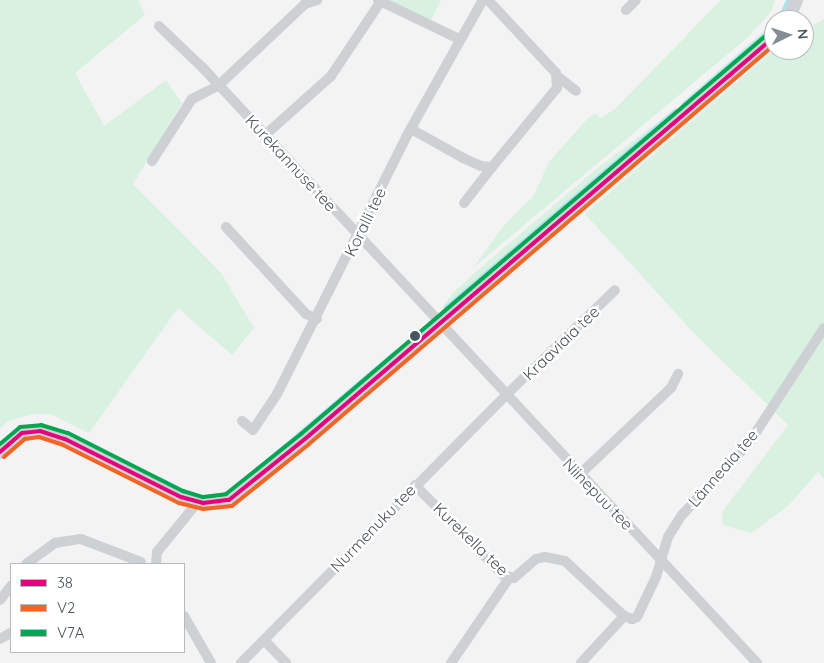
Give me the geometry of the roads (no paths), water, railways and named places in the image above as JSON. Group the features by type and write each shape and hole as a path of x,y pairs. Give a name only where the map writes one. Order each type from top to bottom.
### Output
{"street":[{"path":"152,161 186,105 219,85 304,4 317,0"},
{"path":"264,136 331,76 380,0 459,39"},
{"name":"Koralli tee","path":"242,421 253,430 260,422 317,318 411,129 459,39 483,0"},
{"path":"488,0 557,76 576,91"},
{"path":"626,10 636,0"},
{"name":"Kurekannuse tee","path":"159,26 219,85 264,136 442,324"},
{"path":"0,452 22,433 40,431 65,439 197,503 220,503 238,495 442,324 764,46"},
{"path":"464,203 557,88 557,76"},
{"path":"411,129 463,158 481,166 492,166"},
{"path":"226,227 306,314 317,318"},
{"name":"Kraaviaia tee","path":"506,395 615,290"},
{"name":"Niinepuu tee","path":"442,324 579,475 757,663"},
{"name":"Länneaia tee","path":"624,616 632,619 637,617 668,537 682,515 749,443 824,328"},
{"path":"579,475 671,388 678,374"},
{"name":"Nurmenuku tee","path":"240,663 506,395"},
{"name":"Kurekella tee","path":"415,485 509,578 514,578 536,559 552,557 565,561 624,616"},
{"path":"27,563 55,543 82,539 140,563 155,561 197,503"},
{"path":"452,663 509,578"},
{"path":"0,600 10,587"},
{"path":"581,663 624,616"},
{"path":"185,618 209,663"},
{"path":"264,640 286,663"}],"waterway":[{"path":"782,10 787,0"},
{"path":"683,104 764,34"},
{"path":"445,307 675,110"},
{"path":"267,460 394,352"},
{"path":"247,477 261,465"},
{"path":"160,478 187,492"}]}
